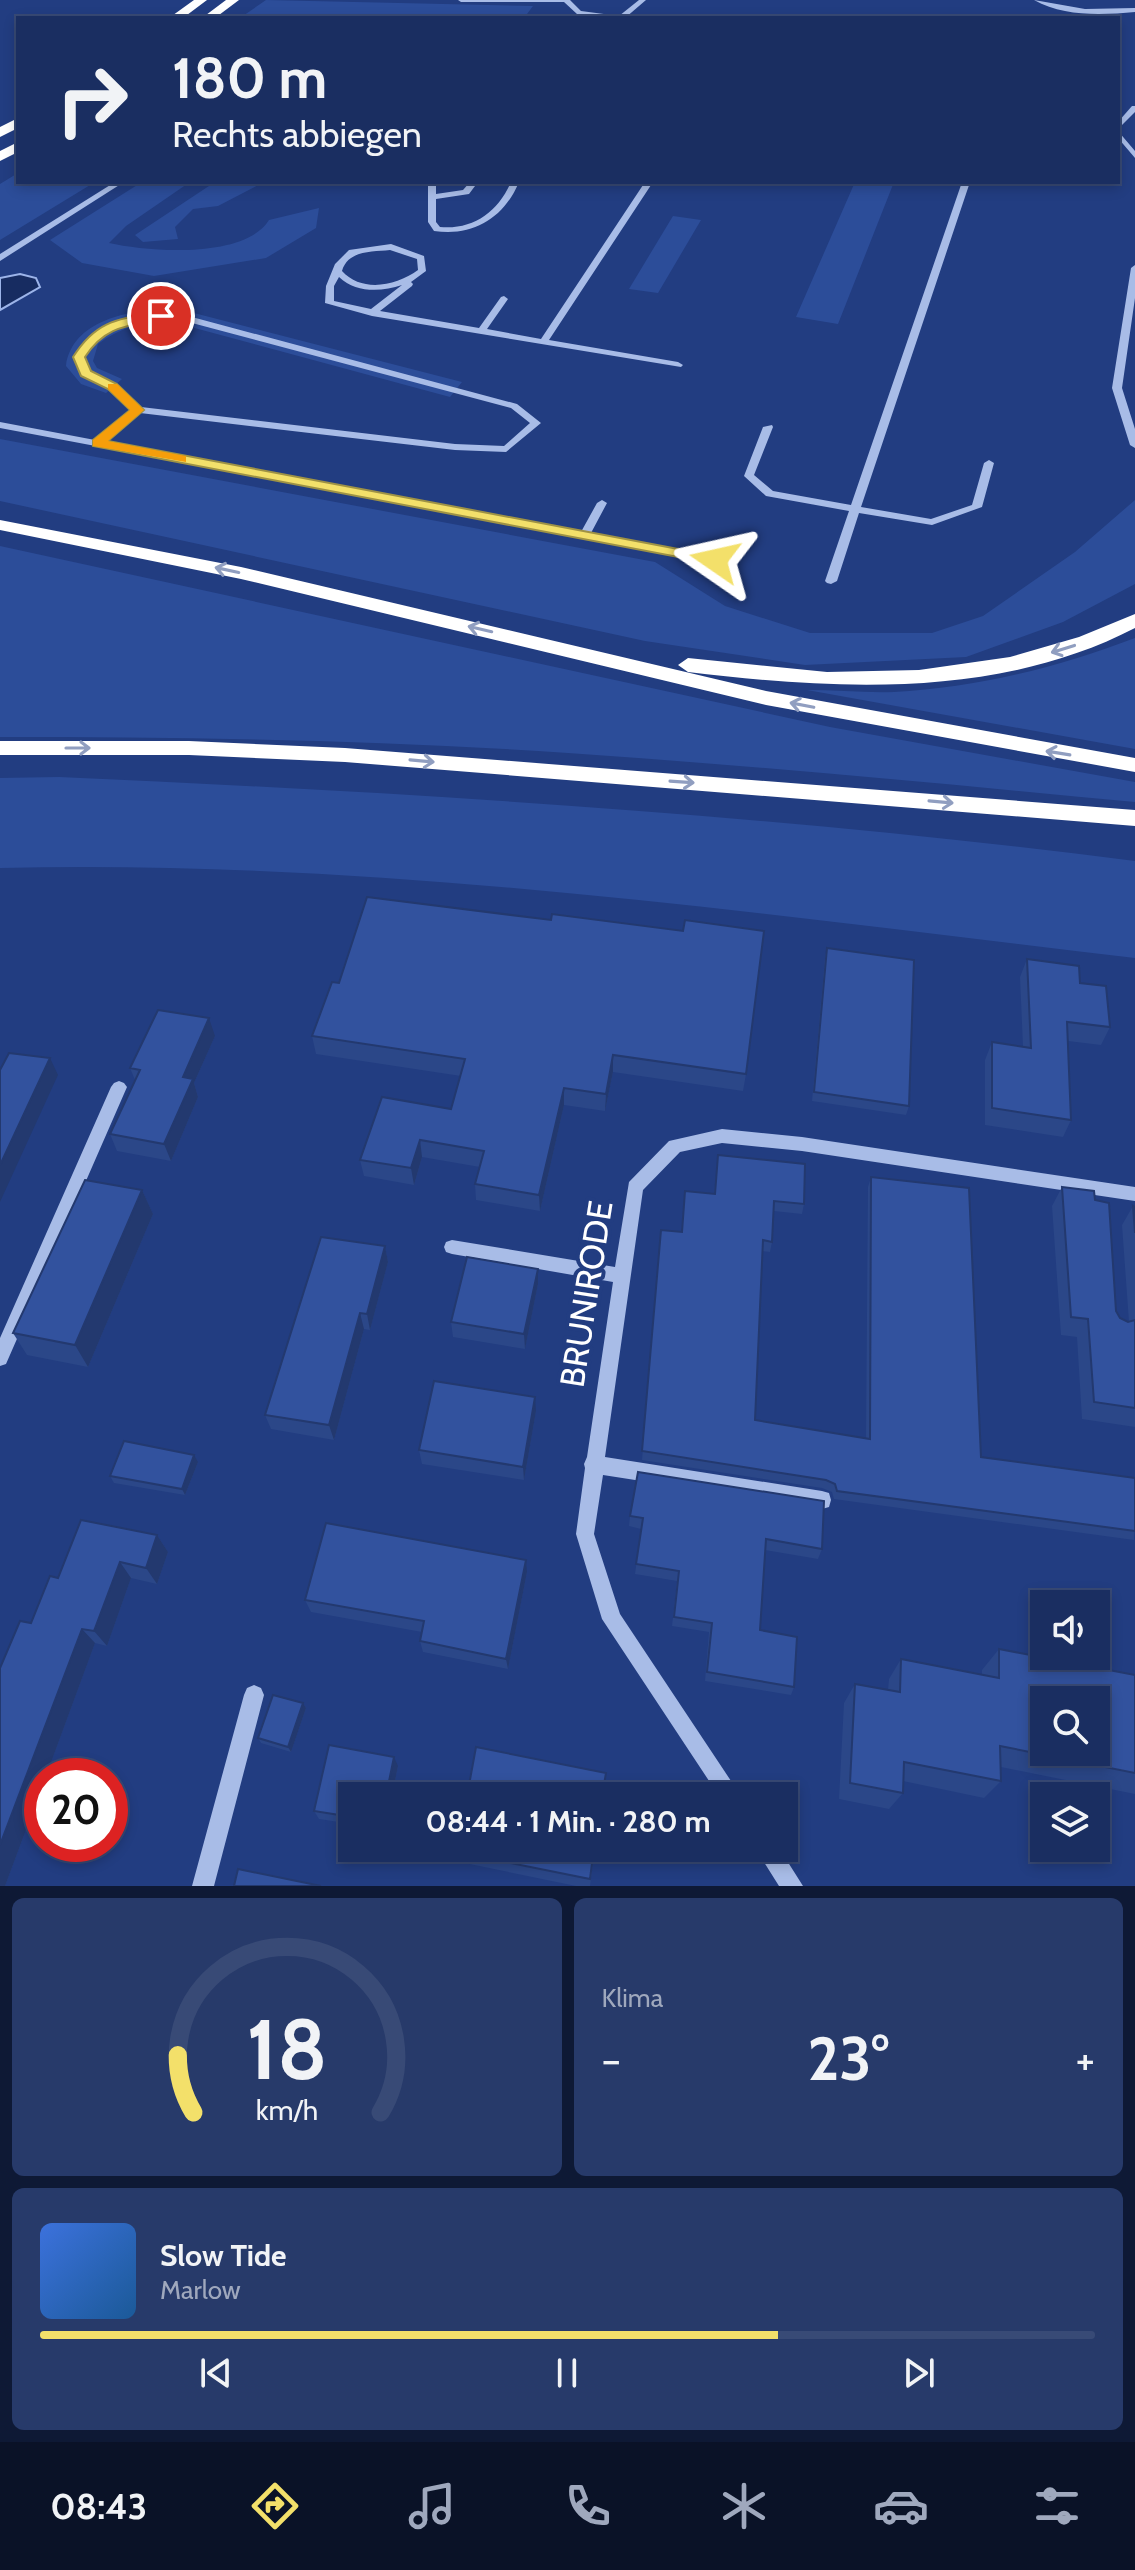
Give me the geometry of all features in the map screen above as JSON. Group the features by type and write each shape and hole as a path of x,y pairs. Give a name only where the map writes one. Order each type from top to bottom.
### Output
{"highway":[{"path":"178,16 201,0"},
{"path":"211,16 233,0"},
{"path":"0,525 241,573 766,698 1135,765"},
{"path":"556,647 802,680 866,681 924,678 1032,659 1080,644 1135,620"},
{"path":"0,748 189,748 345,755 1132,818"}],"street":[{"path":"461,0 566,0 577,16"},
{"path":"623,16 643,0"},
{"path":"1037,0 1058,8 1091,14 1135,10"},
{"path":"1120,127 1135,108"},
{"path":"1120,133 1135,156"},
{"path":"0,258 117,184"},
{"path":"432,184 432,222 437,229 471,229 489,219 514,184"},
{"path":"432,197 466,192 472,184"},
{"path":"543,342 648,184"},
{"path":"831,581 965,184"},
{"path":"372,313 422,271 421,258 391,247 352,252 339,264 330,286 329,303 372,313 678,365"},
{"path":"1135,268 1117,388 1135,445"},
{"path":"338,271 342,277 363,286 392,286 416,277"},
{"path":"481,331 504,299"},
{"path":"98,443 138,410 455,447 506,449 536,423 514,406 177,316 145,316 121,322 91,338 79,357 85,373 112,386 138,410"},
{"path":"0,425 715,560"},
{"path":"768,427 749,476 770,494 932,522 977,507 989,463"},
{"path":"585,535 602,503"},
{"path":"0,1358 119,1087"},
{"name":"BRUNIRODE","path":"722,1782 612,1619 595,1575 585,1534 635,1187 675,1146 722,1136 802,1144 1108,1198 1135,1194"},
{"path":"452,1247 622,1276"},
{"path":"593,1464 822,1500"},
{"path":"203,1886 254,1695"},
{"path":"776,1862 792,1886"}],"shaded area":[{"path":"266,0 533,6 526,16 243,16"},
{"path":"16,174 16,184 92,184 0,240 0,184"},
{"path":"139,184 187,184 126,226 109,243 171,250 218,247 257,233 269,220 319,208 316,228 266,258 154,276 82,263 50,240"},
{"path":"212,184 260,184 218,206 193,209 175,227 178,239 143,242 135,235"},
{"path":"854,184 893,184 838,324 796,317"},
{"path":"673,216 701,220 658,293 629,289"},
{"path":"20,274 36,278 40,287 0,310 0,278"},
{"path":"168,309 462,382 450,397 176,323 135,326 98,344 93,361 97,368 122,379 106,393 81,384 66,366 71,350 91,328 121,315"},
{"path":"0,439 655,562 725,606 810,633 932,633 983,616 1075,552 1135,500 1135,584 1063,622 966,657 805,665 645,641 0,501"},
{"path":"0,546 830,727 1135,782 1135,802 781,769 497,749 284,740 0,737"},
{"path":"1135,638 1135,749 807,690 894,692 956,686 1047,667"},
{"path":"59,777 464,798 733,818 1135,861 1135,958 711,908 427,881 142,867 0,868 0,778"}],"building":[{"path":"367,897 551,920 552,914 683,931 685,920 764,931 746,1074 613,1055 606,1094 564,1088 539,1195 475,1184 484,1151 420,1140 411,1168 360,1160 382,1097 451,1109 465,1059 312,1036 332,982 339,983"},
{"path":"827,948 914,960 909,1106 814,1092"},
{"path":"1027,959 1079,966 1080,983 1106,986 1110,1027 1067,1022 1071,1120 992,1108 992,1042 1031,1048"},
{"path":"158,1010 209,1018 183,1077 193,1079 164,1144 110,1134 140,1070 130,1068"},
{"path":"9,1053 50,1058 0,1165 0,1070"},
{"path":"718,1155 805,1164 804,1204 774,1201 772,1242 763,1240 755,1420 870,1439 871,1177 969,1188 981,1457 1135,1478 1135,1531 837,1491 835,1484 826,1480 642,1451 661,1230 682,1232 685,1191 715,1194"},
{"path":"85,1180 142,1190 75,1345 13,1333"},
{"path":"1062,1187 1094,1191 1095,1200 1109,1203 1116,1311 1120,1318 1128,1322 1135,1320 1135,1408 1094,1402 1088,1319 1071,1317"},
{"path":"321,1237 385,1246 367,1314 360,1313 329,1425 265,1415"},
{"path":"467,1257 538,1269 524,1334 451,1322"},
{"path":"434,1381 535,1397 523,1467 419,1450"},
{"path":"124,1441 194,1455 182,1489 110,1476"},
{"path":"638,1472 824,1501 822,1549 766,1539 760,1630 797,1637 794,1687 707,1672 712,1623 674,1617 679,1571 636,1564 643,1518 630,1516"},
{"path":"81,1520 157,1535 146,1568 120,1562 94,1631 82,1629 33,1758 24,1758 24,1782 0,1845 0,1668 20,1621 31,1623 50,1576 58,1578"},
{"path":"326,1523 526,1560 506,1659 420,1641 424,1621 305,1600"},
{"path":"999,1649 1030,1655 1030,1670 1109,1670 1135,1675 1135,1773 1100,1766 1110,1766 1110,1686 1030,1686 1030,1752 1000,1746 1001,1781 904,1762 903,1793 850,1783 855,1684 900,1692 901,1659 999,1678"},
{"path":"273,1695 303,1703 288,1747 258,1738"},
{"path":"329,1745 394,1757 389,1782 338,1782 338,1815 314,1811"},
{"path":"476,1747 606,1773 604,1782 470,1782"},
{"path":"506,1862 592,1862 590,1879"},
{"path":"238,1869 321,1886 234,1886"}],"slow traffic":[{"path":"112,386 138,410 98,443 182,459"}],"route":[{"path":"161,316 121,322 91,338 79,357 85,373 112,386 138,410 98,443 715,560"}]}
